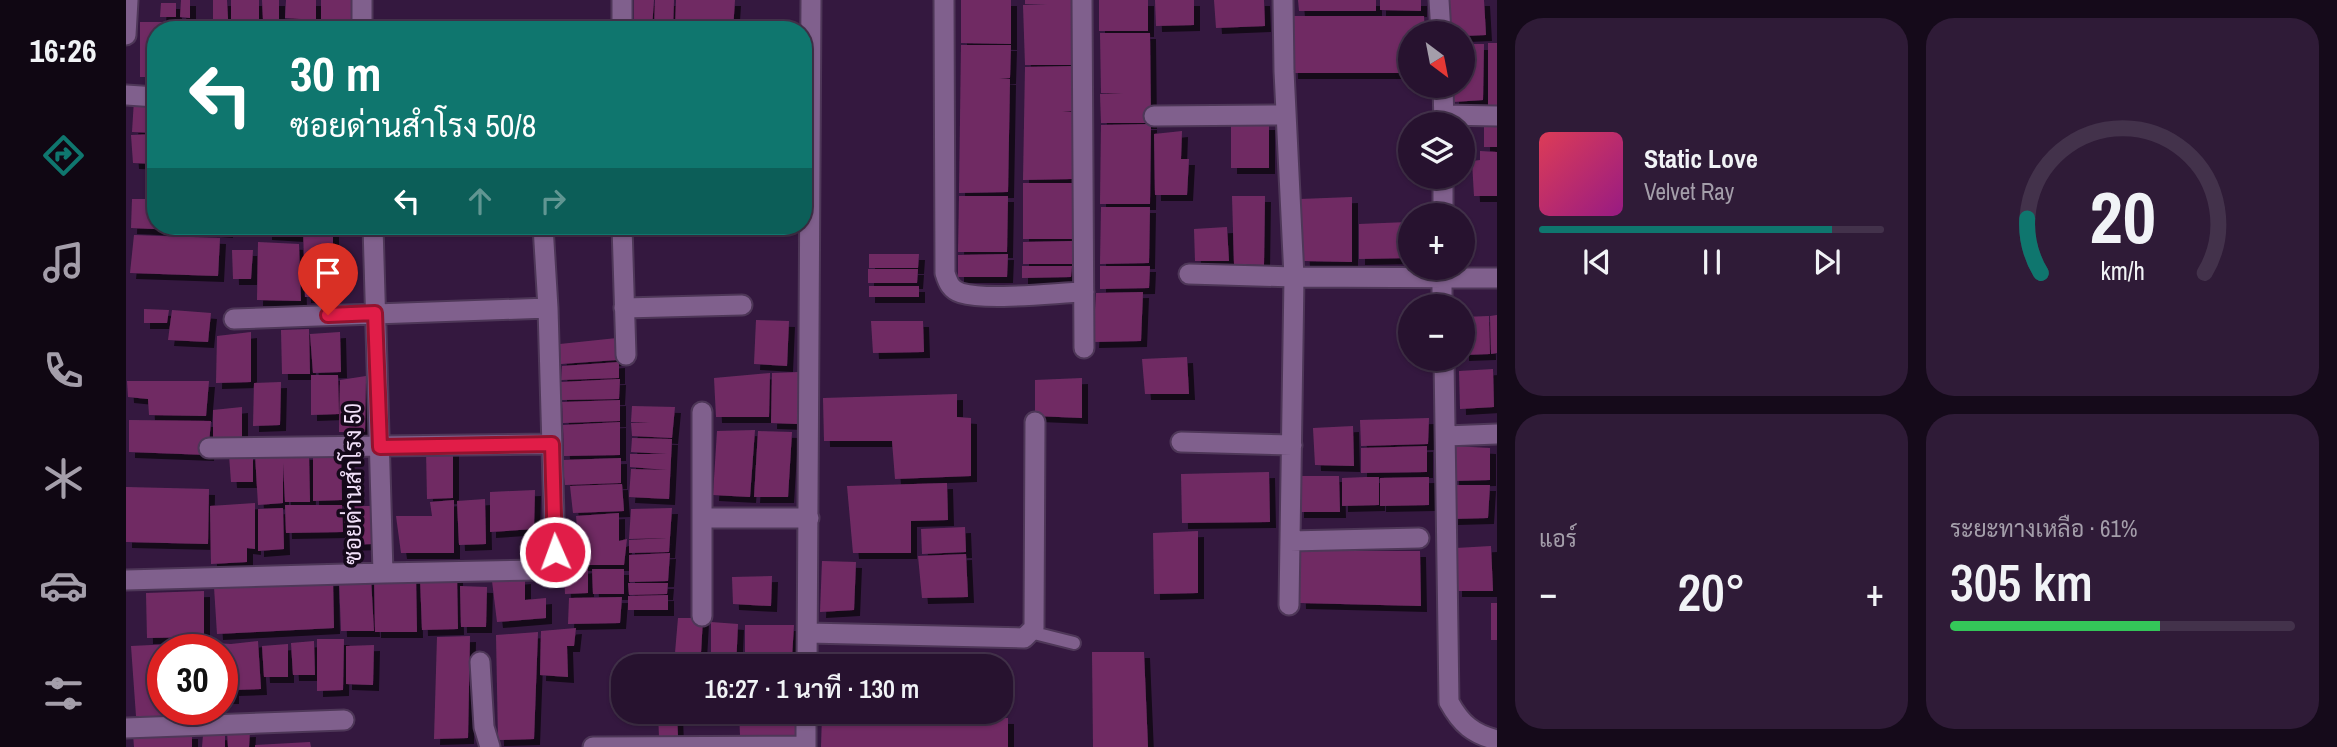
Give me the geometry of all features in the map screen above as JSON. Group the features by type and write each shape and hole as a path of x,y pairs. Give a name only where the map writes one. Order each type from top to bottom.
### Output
{"street":[{"path":"126,35 128,0"},
{"path":"362,0 362,21"},
{"path":"622,0 622,21"},
{"path":"811,0 811,21"},
{"path":"944,0 947,282 952,289 961,293 983,296 1084,292"},
{"path":"1082,0 1084,348"},
{"path":"1283,0 1294,278 1289,605"},
{"path":"1439,0 1440,21"},
{"path":"126,95 147,96"},
{"path":"1154,116 1286,115"},
{"path":"1475,118 1497,116"},
{"name":"ซอยด่านสำโรง 50","path":"126,580 383,573 373,235"},
{"path":"383,573 538,570 552,562 555,552 544,235"},
{"path":"622,235 625,355"},
{"path":"807,654 810,235"},
{"path":"1189,274 1294,278 1398,274"},
{"path":"1475,276 1497,278"},
{"path":"624,308 742,304"},
{"path":"234,319 548,308"},
{"path":"1444,371 1449,702 1458,719 1468,729 1497,740"},
{"path":"702,412 702,616"},
{"path":"808,633 1024,638 1034,628 1035,422"},
{"path":"1446,436 1497,434"},
{"path":"1181,442 1292,445"},
{"path":"209,448 552,444"},
{"path":"702,518 809,518"},
{"path":"1290,541 1419,538"},
{"path":"480,662 484,726 490,747"},
{"path":"126,728 344,720"},
{"path":"593,747 806,747 806,724"}],"lane":[{"path":"1030,632 1074,643"}],"building":[{"path":"181,0 190,0 190,18 180,17"},
{"path":"213,0 227,0 228,19 213,19"},
{"path":"231,0 259,0 259,20 231,20"},
{"path":"262,0 279,0 279,19 263,20"},
{"path":"286,0 316,0 316,20 285,18"},
{"path":"321,0 353,0 353,21 321,21"},
{"path":"634,0 654,0 652,21 634,21"},
{"path":"655,0 674,0 673,21 654,21"},
{"path":"676,0 735,0 734,21 675,21"},
{"path":"961,0 1011,0 1011,44 961,43"},
{"path":"1025,0 1074,0 1075,65 1025,65 1023,5 1047,4 1025,4"},
{"path":"1099,0 1148,0 1148,31 1099,31"},
{"path":"1155,0 1194,0 1194,25 1156,26"},
{"path":"1214,0 1264,0 1265,26 1216,28"},
{"path":"1298,0 1376,0 1376,11 1299,11"},
{"path":"1380,0 1421,0 1421,11 1380,10"},
{"path":"1449,0 1484,0 1486,35 1475,35 1475,21 1450,21"},
{"path":"161,3 176,3 176,17 160,17"},
{"path":"1291,16 1424,16 1424,21 1398,21 1398,73 1292,73"},
{"path":"140,22 147,22 147,77 140,77"},
{"path":"1100,33 1150,33 1151,123 1101,123 1100,94 1123,93 1101,93"},
{"path":"1488,43 1497,43 1497,107 1488,107"},
{"path":"1475,44 1484,44 1483,100 1453,102 1453,98 1475,98"},
{"path":"961,45 1011,45 1010,78 999,78 1010,79 1008,192 959,193"},
{"path":"1074,66 1074,111 1062,111 1073,112 1072,179 1023,180 1025,67"},
{"path":"134,100 147,100 147,133 132,132"},
{"path":"1151,124 1150,204 1100,204 1101,125"},
{"path":"1231,124 1269,124 1269,168 1231,168"},
{"path":"1484,125 1497,125 1497,147 1484,147"},
{"path":"1182,131 1181,159 1189,159 1187,195 1155,195 1154,134"},
{"path":"147,134 147,164 133,163 131,135"},
{"path":"1480,151 1497,152 1497,196 1474,196 1475,161 1480,160"},
{"path":"1023,183 1073,183 1072,239 1023,239"},
{"path":"959,196 1008,196 1007,252 958,252"},
{"path":"1232,196 1265,196 1264,265 1234,264"},
{"path":"1352,197 1352,262 1304,261 1300,199"},
{"path":"132,199 147,199 147,229 131,228"},
{"path":"1101,207 1150,207 1149,263 1100,264"},
{"path":"1398,222 1398,258 1359,259 1359,224"},
{"path":"1227,227 1229,261 1195,261 1194,229"},
{"path":"134,235 220,238 218,276 130,273"},
{"path":"303,235 333,235 333,297 305,297"},
{"path":"1072,241 1072,264 1023,264 1023,242"},
{"path":"258,242 299,244 301,301 257,300"},
{"path":"232,250 253,250 251,279 233,279"},
{"path":"869,254 919,254 918,268 869,268"},
{"path":"1008,254 1007,277 958,277 958,255"},
{"path":"1022,266 1072,266 1071,277 1022,278"},
{"path":"1100,266 1150,266 1149,288 1100,289"},
{"path":"868,269 918,269 917,283 868,283"},
{"path":"869,286 919,286 919,297 869,297"},
{"path":"1143,292 1141,341 1093,342 1096,293"},
{"path":"144,309 169,310 167,323 144,323"},
{"path":"172,310 211,313 208,342 168,340"},
{"path":"1497,315 1497,353 1491,354 1490,316"},
{"path":"1489,316 1490,354 1475,355 1475,317"},
{"path":"756,320 789,321 787,366 754,364"},
{"path":"871,321 923,321 924,352 873,353"},
{"path":"309,329 310,374 282,374 281,330"},
{"path":"251,332 251,382 216,383 217,336"},
{"path":"340,332 341,372 313,373 310,334"},
{"path":"617,338 617,360 561,364 560,344"},
{"path":"1187,357 1189,394 1145,394 1142,359"},
{"path":"619,362 619,378 561,380 562,366"},
{"path":"1493,369 1494,407 1460,409 1459,371"},
{"path":"799,372 797,424 771,423 772,373"},
{"path":"770,373 769,417 716,417 714,378"},
{"path":"311,375 338,375 339,414 311,415"},
{"path":"366,376 365,432 339,432 340,380"},
{"path":"1082,378 1082,418 1035,416 1035,380"},
{"path":"620,379 619,399 561,400 561,382"},
{"path":"127,381 209,381 206,416 149,415 148,399 128,397"},
{"path":"281,382 280,425 253,426 254,383"},
{"path":"957,394 957,417 971,418 971,476 895,479 892,441 824,441 823,398"},
{"path":"620,400 620,421 563,423 562,402"},
{"path":"632,406 675,407 672,438 632,436 631,423 650,422 631,422"},
{"path":"242,407 242,437 213,437 213,410"},
{"path":"1429,418 1428,444 1361,446 1360,420"},
{"path":"129,420 211,421 208,455 129,452"},
{"path":"620,422 620,455 564,456 563,425"},
{"path":"1353,426 1354,466 1315,465 1313,428"},
{"path":"755,430 750,497 713,495 717,431"},
{"path":"758,431 792,432 788,497 754,497"},
{"path":"632,438 672,439 669,499 629,497 631,469 667,470 630,467 630,454 667,454 631,452"},
{"path":"1427,446 1427,472 1361,473 1361,448"},
{"path":"1453,446 1490,448 1490,480 1453,481"},
{"path":"453,448 453,498 427,499 426,449"},
{"path":"341,450 342,500 313,501 313,452"},
{"path":"253,454 253,482 231,482 229,455"},
{"path":"255,454 309,454 310,502 285,502 283,463 283,503 258,505"},
{"path":"621,458 621,483 565,485 562,460"},
{"path":"1269,472 1270,522 1182,523 1181,474"},
{"path":"1298,476 1339,476 1340,512 1298,512"},
{"path":"1379,477 1379,505 1342,506 1342,478"},
{"path":"1429,477 1429,505 1380,506 1380,478"},
{"path":"947,483 948,520 911,521 911,553 853,553 847,486"},
{"path":"622,484 624,511 573,513 570,486"},
{"path":"1453,485 1490,485 1488,518 1452,519"},
{"path":"126,487 209,489 208,544 126,542"},
{"path":"535,490 534,529 490,532 490,492"},
{"path":"485,499 486,544 459,545 457,501"},
{"path":"454,500 454,553 401,553 396,516 432,516 430,502"},
{"path":"255,503 255,549 247,548 247,562 211,564 210,506"},
{"path":"285,505 342,505 343,532 286,533"},
{"path":"344,506 372,506 372,544 346,545"},
{"path":"283,508 284,549 258,551 258,509"},
{"path":"672,508 669,552 629,553 629,540 667,538 629,539 631,509"},
{"path":"619,513 619,541 627,539 624,565 580,565 576,516"},
{"path":"965,527 966,552 922,554 921,529"},
{"path":"1198,531 1198,593 1154,594 1153,533"},
{"path":"1491,546 1493,591 1456,591 1456,548"},
{"path":"1298,551 1420,551 1421,606 1300,603"},
{"path":"670,553 668,581 629,582 629,555"},
{"path":"966,554 968,597 922,598 918,556"},
{"path":"822,561 856,562 854,610 820,612"},
{"path":"588,567 588,593 565,594 564,570"},
{"path":"592,569 624,569 624,594 593,594"},
{"path":"457,576 458,629 422,630 420,578"},
{"path":"772,576 771,606 733,604 732,577"},
{"path":"374,577 416,577 417,632 375,632"},
{"path":"371,578 374,631 341,631 339,580"},
{"path":"525,578 525,600 546,598 546,618 497,622 492,581"},
{"path":"333,580 334,628 217,634 214,587"},
{"path":"628,583 668,583 667,594 629,595"},
{"path":"460,586 487,587 486,627 461,627"},
{"path":"204,591 204,634 147,634 147,638 146,593"},
{"path":"668,595 668,610 628,610 628,596"},
{"path":"622,597 620,623 568,624 569,598"},
{"path":"1491,603 1497,603 1497,640 1491,640"},
{"path":"678,618 703,618 701,653 675,653"},
{"path":"711,622 738,624 737,654 711,654"},
{"path":"745,625 794,625 792,654 745,654"},
{"path":"576,628 574,646 567,646 568,677 540,675 541,631"},
{"path":"538,632 534,739 498,740 496,635"},
{"path":"470,636 468,738 434,739 437,637"},
{"path":"317,639 344,639 343,690 317,691"},
{"path":"258,641 261,689 238,690 238,643"},
{"path":"314,641 315,675 293,675 291,643"},
{"path":"288,644 288,677 264,677 262,646"},
{"path":"147,645 147,716 136,716 131,646"},
{"path":"374,645 373,685 346,684 346,646"},
{"path":"1092,652 1144,652 1148,747 1093,747"},
{"path":"658,724 677,724 678,738 659,737"},
{"path":"740,724 796,724 796,735 740,735"},
{"path":"822,724 1008,724 1008,747 821,747"},
{"path":"250,731 249,747 228,747 227,732"},
{"path":"192,733 192,747 134,747 133,734"},
{"path":"225,734 225,747 202,747 203,735"},
{"path":"310,742 311,747 255,747 255,745"}],"route":[{"path":"328,315 375,313 380,447 552,444 555,552"}]}
